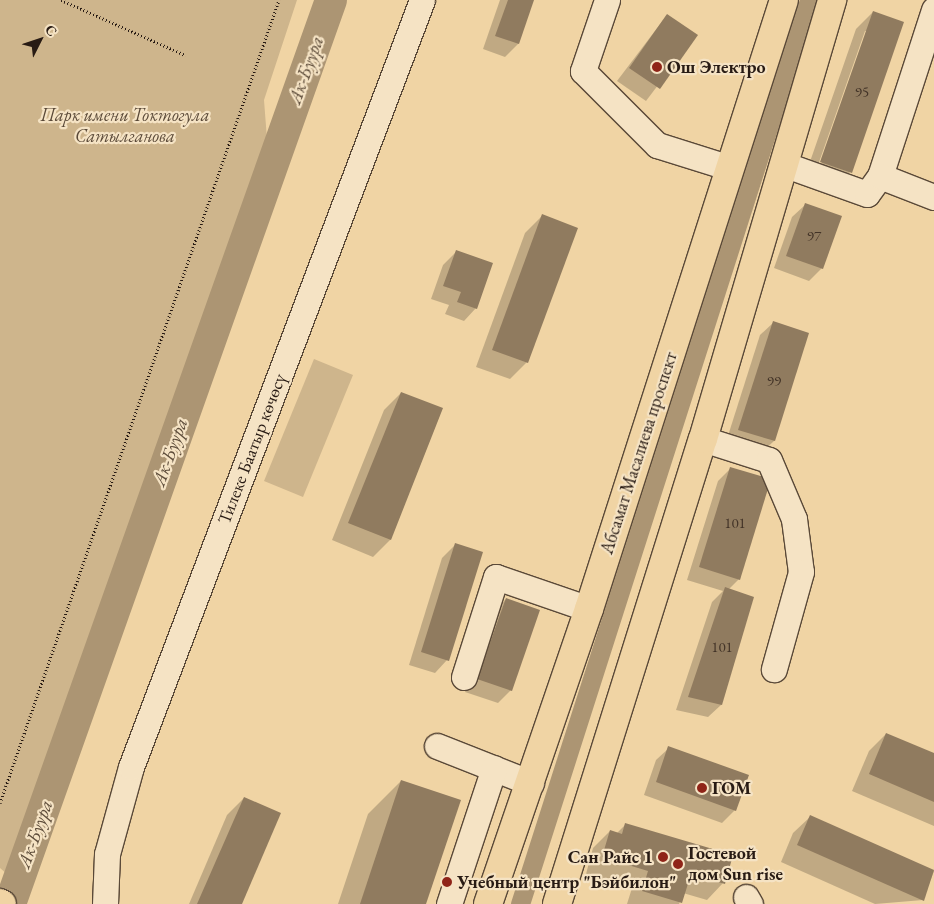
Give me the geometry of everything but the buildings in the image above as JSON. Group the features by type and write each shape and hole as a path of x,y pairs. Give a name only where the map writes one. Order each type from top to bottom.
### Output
{"main road":[{"name":"Абсамат Масалиева проспект","path":"488,904 589,609 727,167 784,0"},
{"path":"557,904 703,439 832,0"}],"street":[{"name":"Тилеке Баатыр көчөсү","path":"105,904 107,854 131,767 422,0"},
{"path":"607,0 583,71 657,145 727,167"},
{"path":"783,164 867,194 880,176 910,72 934,10"},
{"path":"880,176 934,197"},
{"path":"703,439 769,460 794,519 801,572 774,669"},
{"path":"464,677 496,577 589,609"},
{"path":"437,746 531,783"},
{"path":"449,904 494,768"}],"path":[{"path":"61,0 185,55"},
{"path":"0,803 279,0"}],"green space":[{"name":"Парк имени Токтогула Сатылганова","path":"0,0 297,0 264,100 268,152 7,874 0,868"},
{"path":"314,359 353,375 303,497 264,481"}],"waterway":[{"name":"Ак-Буура","path":"10,904 331,0"},
{"path":"520,904 809,0"}],"place":[{"name":"Ош Электро","path":"657,67"},
{"name":"ГОМ","path":"702,788"},
{"name":"Сан Райс 1","path":"663,857"},
{"name":"Гостевой дом Sun rise","path":"678,864"},
{"name":"Учебный центр \"Бэйбилон\"","path":"447,882"}]}
